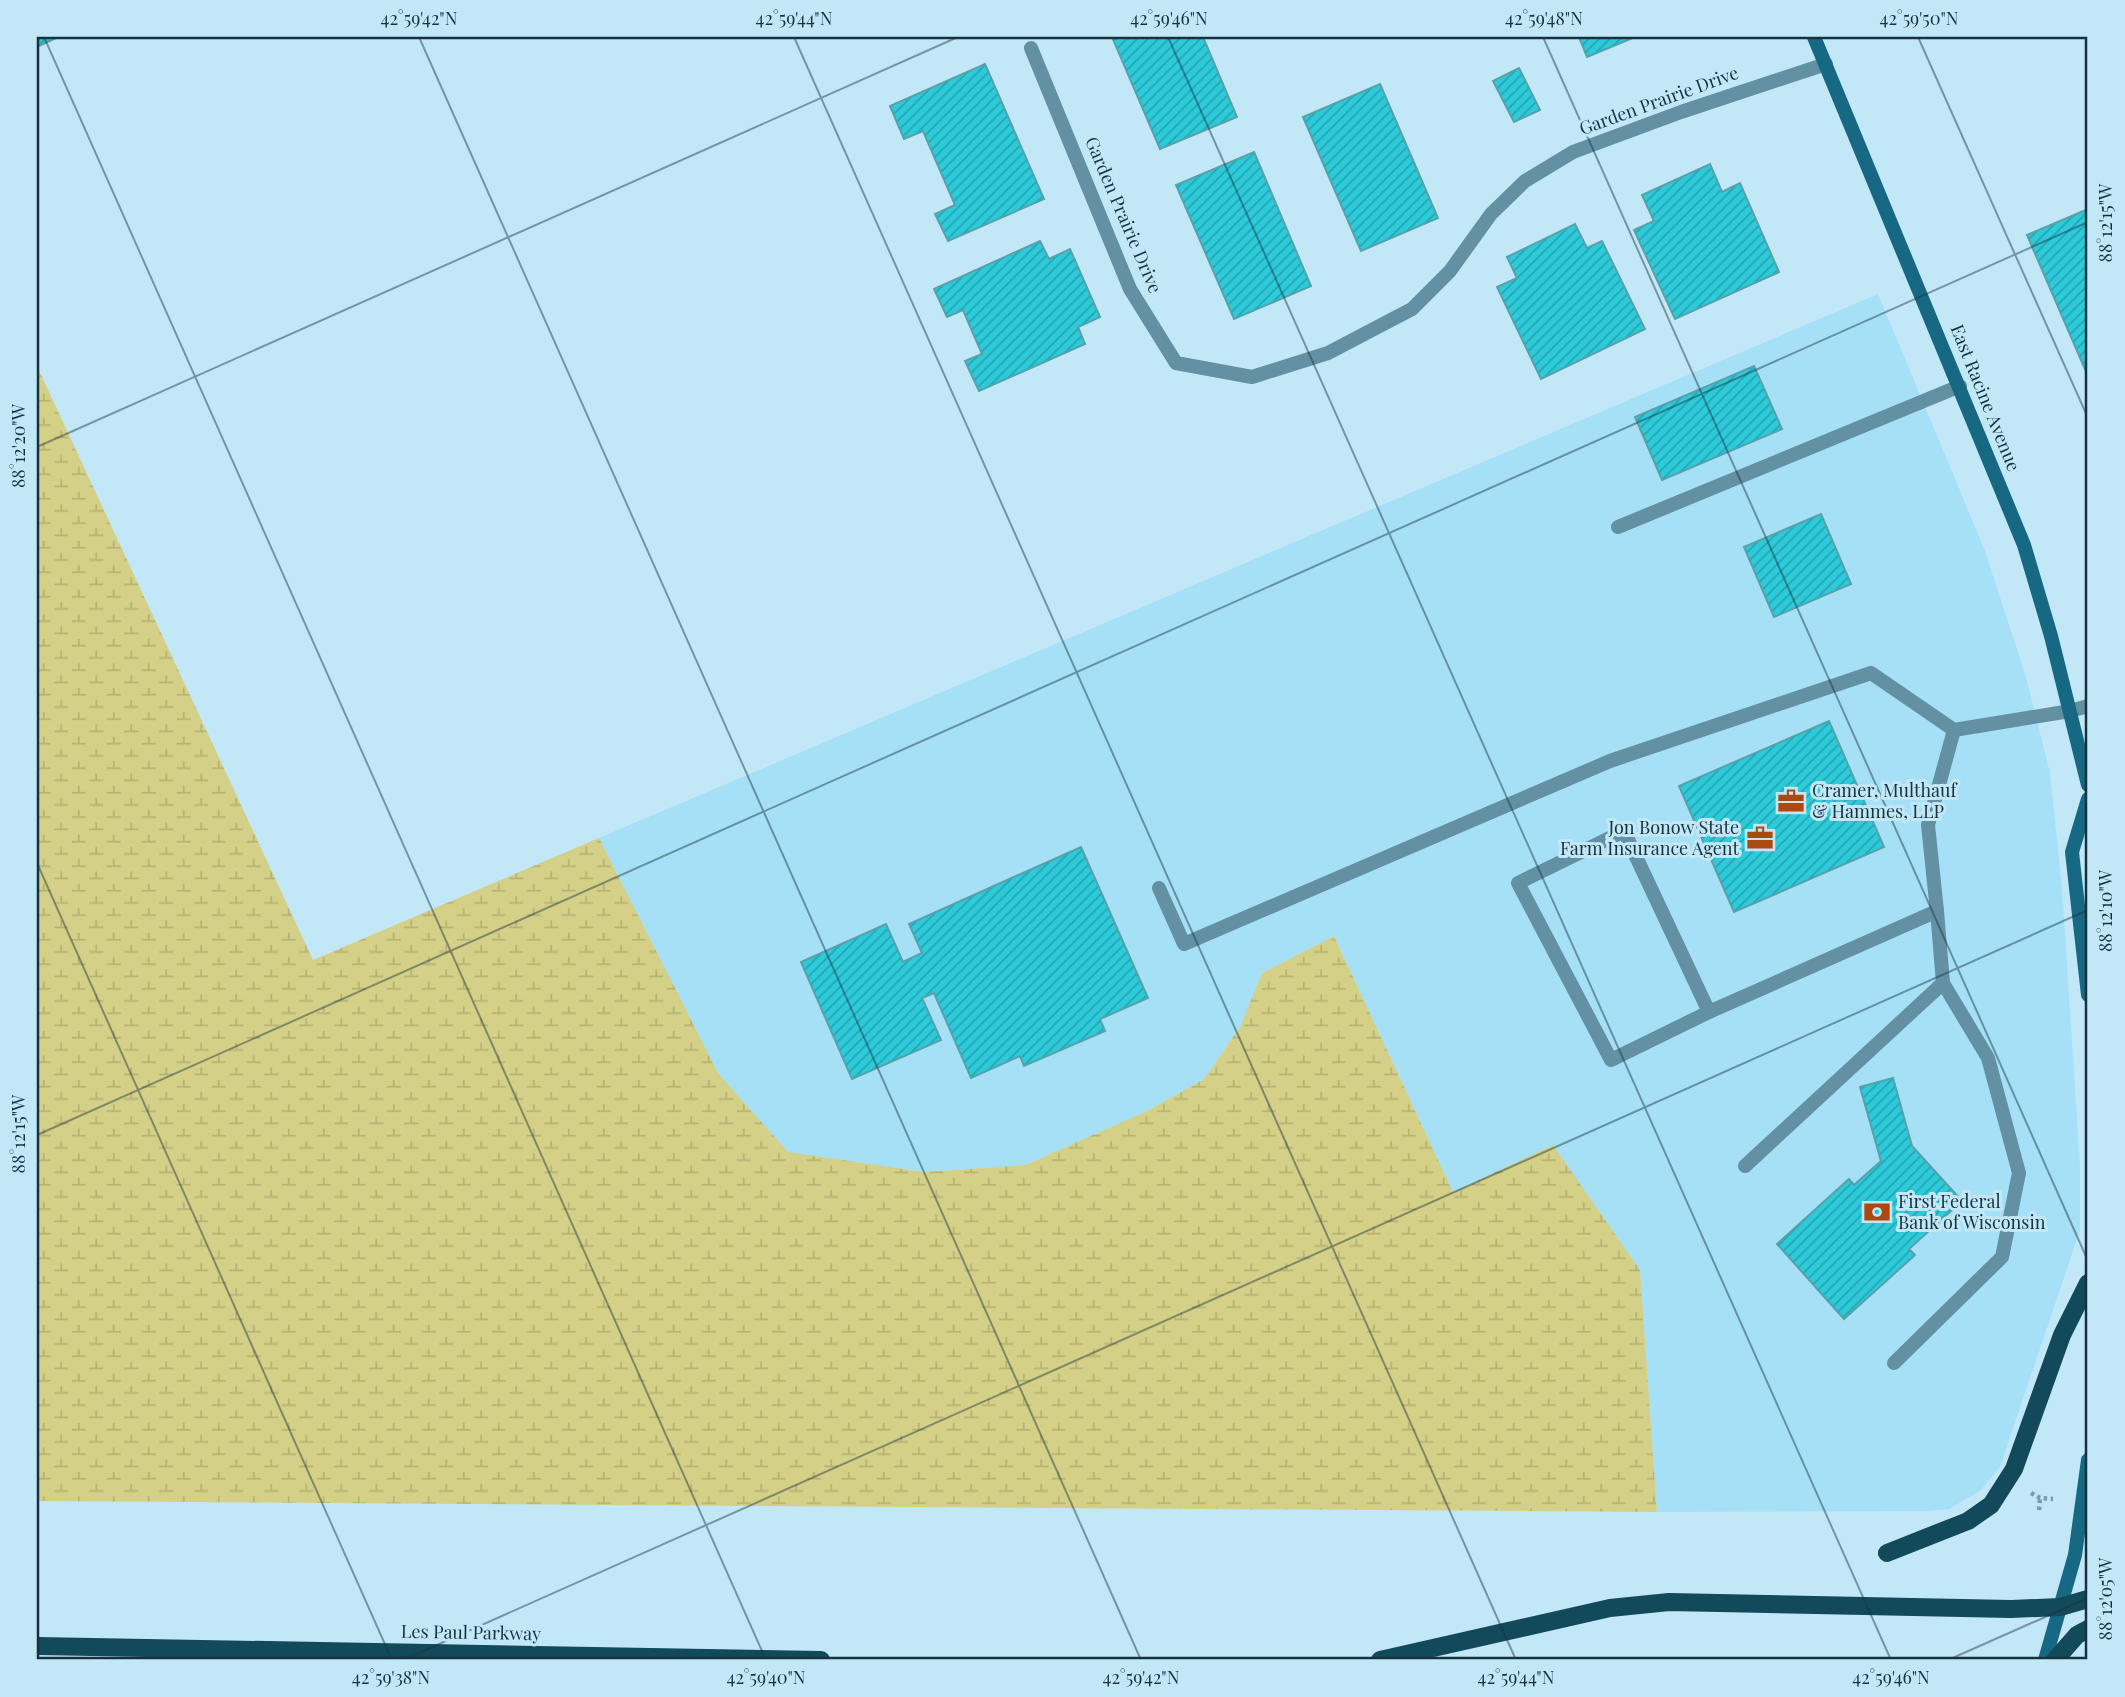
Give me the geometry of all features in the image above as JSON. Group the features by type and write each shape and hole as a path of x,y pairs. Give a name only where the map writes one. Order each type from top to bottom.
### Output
{"main road":[{"name":"East Racine Avenue","path":"1814,37 2024,545 2052,636 2088,785"},
{"path":"2088,799 2072,852 2088,995"},
{"path":"1886,1553 1968,1521 1991,1505 2014,1468 2062,1335 2088,1283"},
{"path":"2045,1660 2075,1555 2088,1460"},
{"path":"1380,1660 1610,1608 1669,1602 2011,1609 2060,1607 2088,1599"},
{"path":"2055,1660 2077,1635 2088,1629"},
{"name":"Les Paul Parkway","path":"37,1646 821,1660"}],"street":[{"name":"Garden Prairie Drive","path":"1031,48 1130,289 1176,363 1252,377 1328,352 1412,309 1450,271 1499,205 1525,181 1573,152 1681,112 1826,64"},
{"path":"1618,527 1960,386"},
{"path":"1159,888 1184,944 1610,761 1871,674 1954,730 2088,706"},
{"path":"1894,1363 2002,1257 2019,1173 1988,1058 1943,983 1928,825 1954,730"},
{"path":"1709,1012 1624,831 1518,883 1611,1060 1709,1012 1937,911"},
{"path":"1745,1166 1943,983"}],"path":[{"path":"2029,1492 2040,1498 2053,1499"},
{"path":"2039,1510 2040,1498"}],"shaded area":[{"path":"1878,294 1985,551 2026,677 2050,773 2062,888 2080,1166 2080,1230 2000,1467 1980,1491 1949,1509 1930,1511 1657,1512 1640,1270 1453,1192 1334,936 1262,973 1240,1027 1204,1079 1147,1111 1025,1165 924,1172 788,1153 718,1073 599,838"}],"green space":[{"path":"37,366 313,960 599,838 718,1073 788,1152 924,1172 1025,1165 1147,1111 1204,1079 1240,1027 1262,973 1334,936 1453,1192 1553,1145 1640,1270 1657,1512 37,1501"}],"building":[{"path":"37,37 58,37 37,47"},
{"path":"1112,37 1203,37 1237,117 1160,149"},
{"path":"1579,37 1635,37 1587,57"},
{"path":"985,64 1044,199 948,241 935,214 955,205 923,131 904,139 890,106"},
{"path":"1519,68 1540,110 1514,122 1493,81"},
{"path":"1380,84 1438,218 1361,251 1303,117"},
{"path":"1254,152 1311,286 1234,319 1176,185"},
{"path":"1710,164 1722,192 1740,183 1779,272 1675,319 1634,230 1654,221 1642,195"},
{"path":"2088,209 2088,374 2087,374 2027,235"},
{"path":"1575,224 1587,248 1602,241 1645,329 1541,379 1497,287 1517,278 1507,257"},
{"path":"1040,241 1049,259 1070,249 1100,317 1078,327 1085,344 979,391 965,361 982,354 963,310 947,317 934,289"},
{"path":"1754,366 1782,429 1662,480 1635,417"},
{"path":"1821,514 1851,584 1774,617 1744,547"},
{"path":"1829,721 1884,847 1734,912 1679,786"},
{"path":"1081,847 1148,998 1100,1019 1105,1031 1024,1066 1020,1056 971,1078 934,993 922,998 941,1040 852,1079 801,962 886,924 903,962 922,953 909,924"},
{"path":"1893,1078 1912,1146 1962,1201 1909,1249 1915,1255 1844,1319 1777,1244 1849,1179 1854,1185 1881,1161 1860,1087"}],"place":[{"name":"Cramer, Multhauf & Hammes, LLP","path":"1791,801"},
{"name":"Jon Bonow State Farm Insurance Agent","path":"1760,838"},
{"name":"First Federal Bank of Wisconsin","path":"1877,1212"}]}
